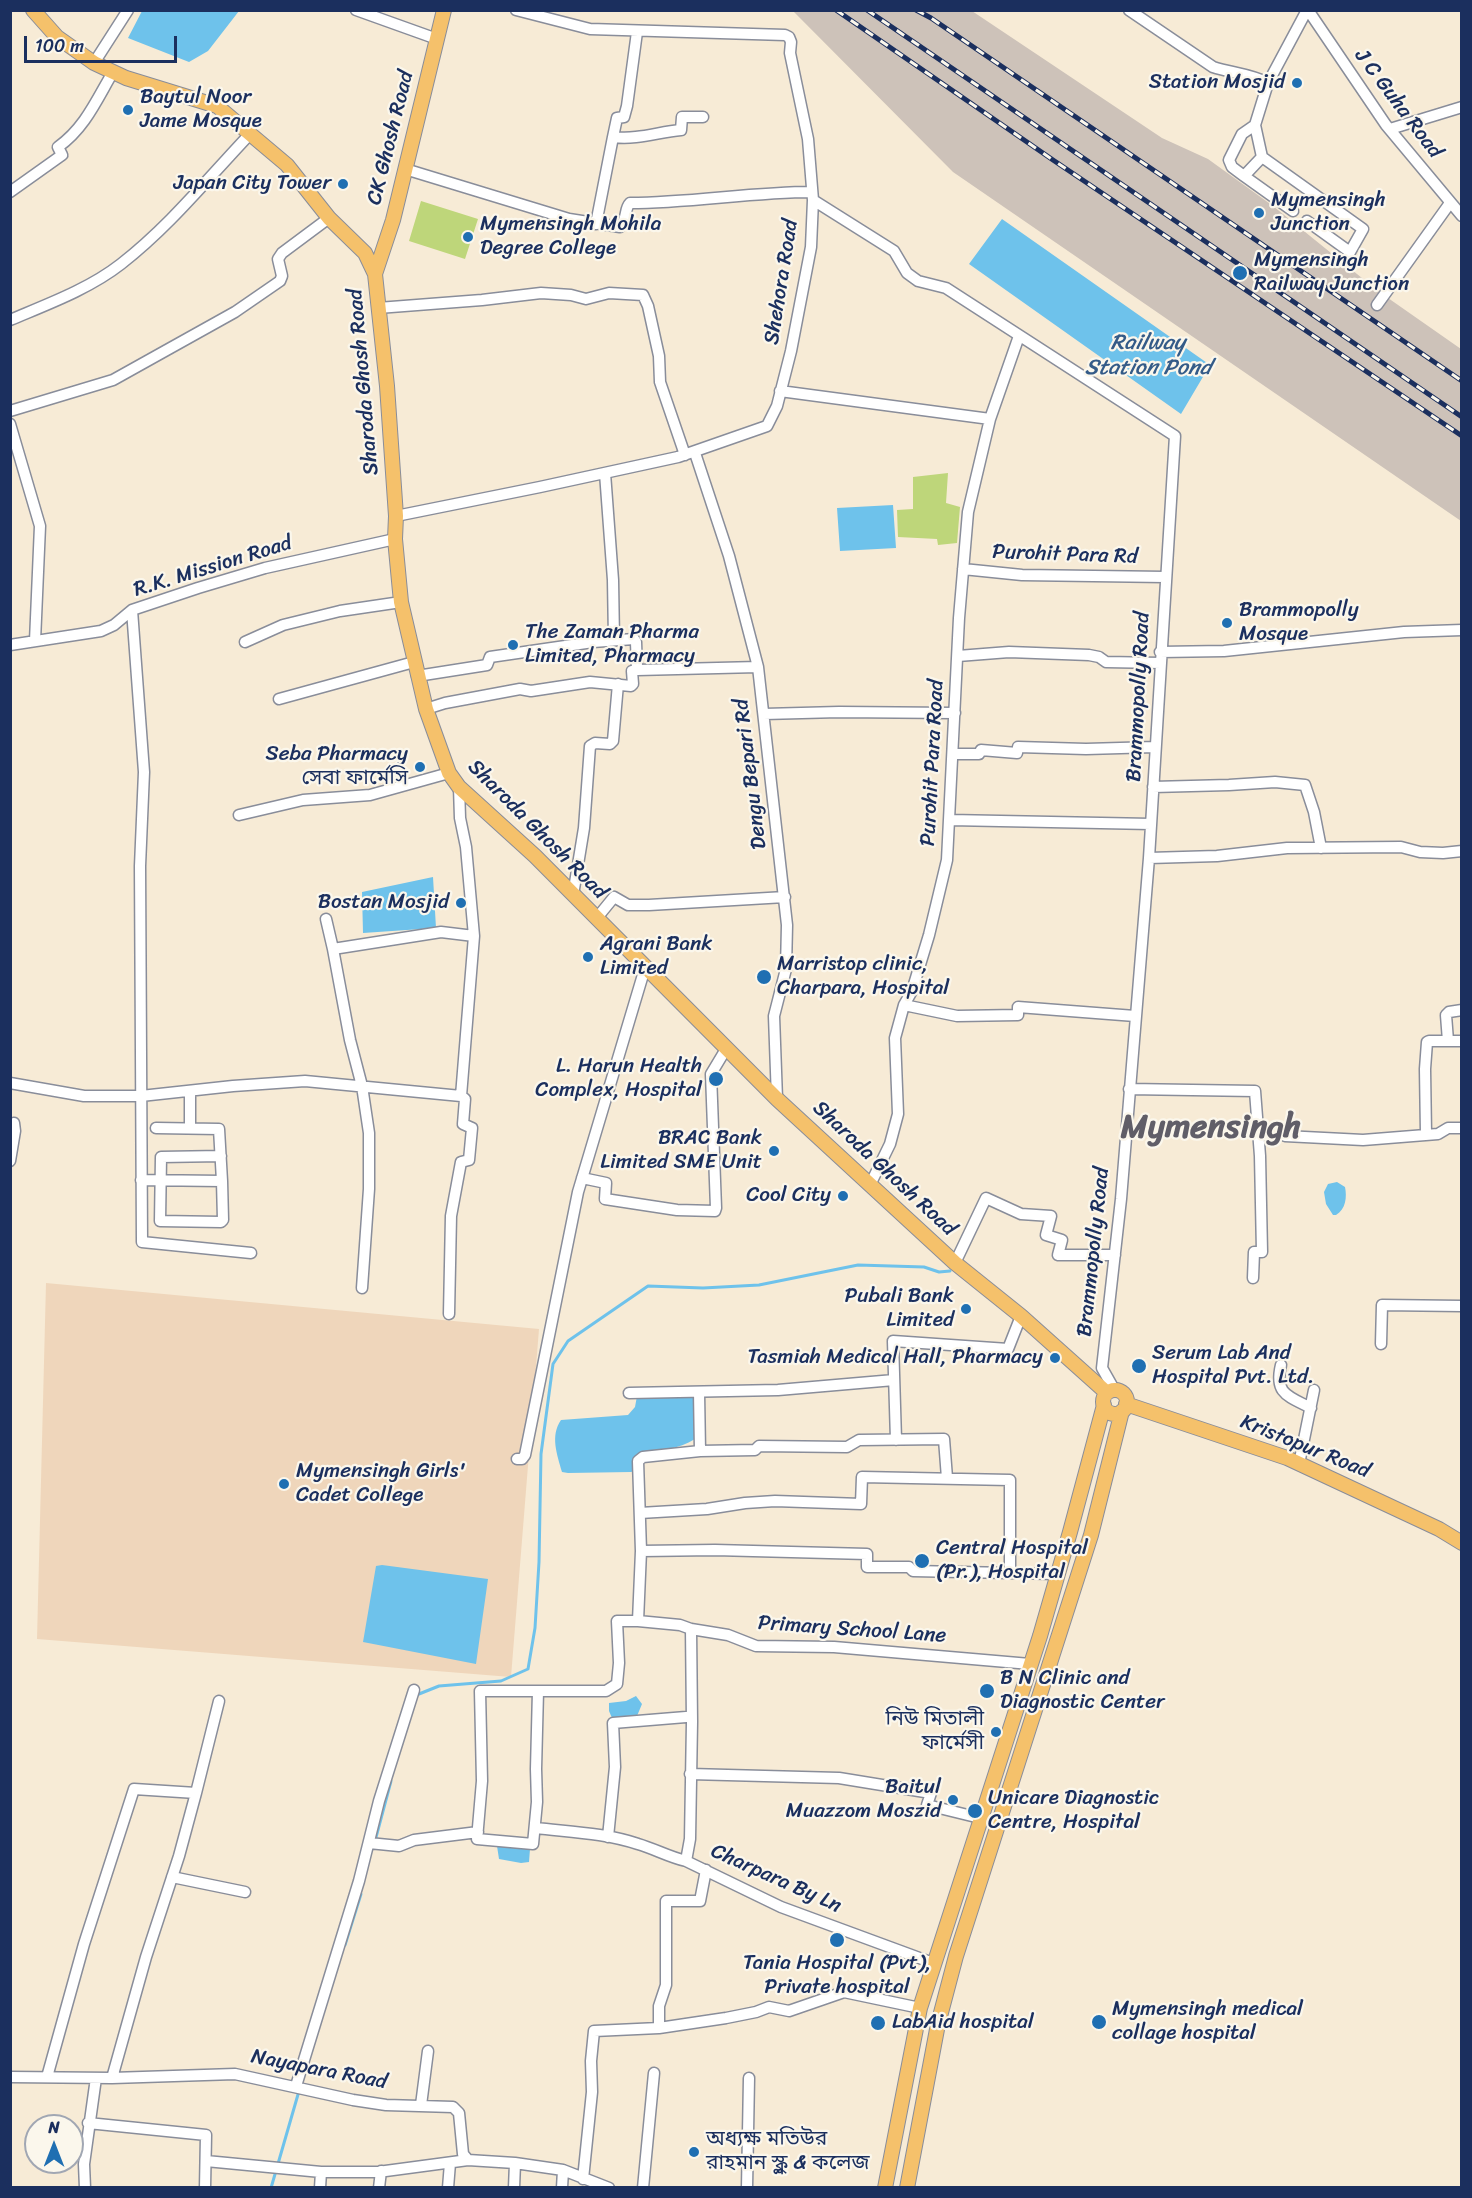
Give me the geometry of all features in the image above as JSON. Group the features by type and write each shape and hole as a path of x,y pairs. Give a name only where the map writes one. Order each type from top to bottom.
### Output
{"main road":[{"name":"Sharoda Ghosh Road","path":"33,10 57,37 94,63 126,78 217,106 287,165 329,218 365,253 375,274 387,386 396,516 395,539 401,602 426,709 449,773 459,787 535,856 777,1099 955,1263 1021,1316 1109,1396 1124,1395 1124,1408"},
{"name":"CK Ghosh Road","path":"375,274 393,220 444,10"},
{"name":"Kristopur Road","path":"1109,1396 1111,1413 1124,1408 1299,1464 1429,1524 1461,1543"},
{"path":"885,2187 920,2008 1030,1664 1109,1396"},
{"path":"907,2187 938,2024 953,1967 1091,1535 1124,1408"}],"street":[{"path":"94,63 128,10"},
{"path":"356,10 437,39"},
{"name":"Shehora Road","path":"396,516 690,454 767,426 777,406 791,351 811,247 812,196 808,139 796,86 789,37 785,35 590,29 516,10"},
{"path":"1129,10 1213,67 1268,83"},
{"path":"1307,220 1350,252 1363,229 1262,158 1255,125 1268,83 1308,10"},
{"name":"J C Guha Road","path":"1308,10 1390,129 1461,216"},
{"path":"596,224 617,118 624,117 627,106 637,32"},
{"path":"10,192 62,155 58,147 72,137 86,120 113,72"},
{"path":"1390,129 1461,107"},
{"path":"614,137 640,138 665,131 681,130 682,117 703,117"},
{"path":"1255,125 1242,134 1229,160 1232,167 1293,211"},
{"path":"10,320 66,296 120,265 172,220 251,133"},
{"path":"1244,176 1262,158"},
{"path":"405,169 569,219 620,228 626,220 627,206 630,203 656,203 780,192 812,196"},
{"name":"Brammopolly Road","path":"812,196 894,251 907,273 918,281 946,288 1174,436 1149,858 1115,1255 1101,1368 1109,1396"},
{"path":"1377,305 1450,203"},
{"path":"10,411 113,380 235,312 280,281 282,276 278,259 282,252 329,218"},
{"name":"Dengu Bepari Rd","path":"378,308 541,293 571,295 586,299 609,293 643,295 648,306 659,356 660,382 729,556 758,667 787,925 786,969 774,1016 777,1099"},
{"name":"Purohit Para Road","path":"870,1185 890,1144 898,1114 895,1038 929,935 947,860 968,512 990,419 1019,336"},
{"path":"780,391 990,419"},
{"path":"10,424 40,526 35,641"},
{"path":"605,473 613,580 614,640"},
{"name":"R.K. Mission Road","path":"10,645 101,631 114,626 132,610 198,588 265,568 395,539"},
{"name":"Purohit Para Rd","path":"963,569 1022,575 1165,577"},
{"path":"245,642 283,626 329,614 401,602"},
{"path":"132,610 144,772 140,866 142,1242 251,1253"},
{"path":"958,656 1009,652 1089,655 1099,657 1106,662 1404,632 1461,630"},
{"path":"417,676 486,664 490,657 634,639 637,670"},
{"path":"279,699 414,662"},
{"path":"426,709 445,703 520,689 531,691 590,682 632,685 632,671 637,670 758,667"},
{"path":"573,895 584,828 590,746 595,743 610,744 613,741 618,684"},
{"path":"764,714 955,713"},
{"path":"953,754 979,754 981,750 1017,753 1018,747 1086,749 1155,747"},
{"path":"239,815 303,800 370,795 449,773"},
{"path":"1153,787 1275,782 1305,785 1322,848"},
{"path":"459,787 460,818 466,847 474,936 460,1096"},
{"path":"950,820 1151,824"},
{"path":"1149,858 1217,856 1287,848 1401,847 1420,852 1461,851"},
{"path":"596,919 614,897 628,905 785,897"},
{"path":"326,919 350,1040 362,1086 369,1133 369,1189 363,1288"},
{"path":"333,949 441,932 474,936"},
{"path":"517,1459 522,1459 525,1455 582,1178 645,968"},
{"path":"904,1005 957,1016 1018,1015 1018,1007 1136,1016"},
{"path":"1448,1041 1446,1016 1449,1012 1461,1010"},
{"path":"1426,1134 1427,1042 1461,1041"},
{"path":"582,1178 606,1183 605,1199 677,1210 715,1212 717,1208 711,1074 726,1049"},
{"path":"10,1083 84,1096 141,1096 305,1081 460,1096 465,1099 463,1124 472,1128 469,1160 461,1162 451,1216 449,1314"},
{"path":"1130,1089 1255,1091 1260,1156 1262,1252 1254,1252 1254,1278"},
{"path":"190,1091 190,1128"},
{"path":"10,1161 15,1131 14,1123"},
{"path":"156,1128 219,1129 221,1156 223,1220 221,1222 160,1221 162,1156 221,1156"},
{"path":"1285,1136 1363,1140 1438,1134 1448,1128 1461,1128"},
{"path":"141,1180 222,1180"},
{"path":"955,1263 986,1198 1021,1214 1051,1216 1046,1236 1062,1240 1058,1255 1115,1255"},
{"path":"1381,1344 1382,1305 1461,1306"},
{"path":"896,1440 893,1341 1008,1349 1021,1316"},
{"path":"1281,1365 1278,1379 1280,1387 1285,1394 1311,1408"},
{"path":"629,1393 778,1390 894,1380"},
{"path":"1299,1464 1314,1390"},
{"path":"699,1392 700,1451"},
{"path":"538,1691 536,1828 533,1844 477,1839 482,1781 480,1691 538,1691 606,1691 617,1684 618,1621 639,1621 641,1551 639,1461 643,1457 700,1451 755,1450 759,1446 846,1447 859,1440 944,1439 947,1478"},
{"path":"640,1513 707,1509 775,1501 861,1504 862,1477 1010,1480 1010,1573"},
{"path":"641,1551 715,1550 867,1554 867,1567 909,1567 913,1571 1057,1574"},
{"name":"Primary School Lane","path":"639,1621 680,1625 728,1635 756,1647 834,1647 1030,1664"},
{"name":"Charpara By Ln","path":"691,1629 690,1839 686,1861 781,1907 933,1963"},
{"path":"296,2086 369,1843 379,1801 414,1690"},
{"path":"112,2078 196,1793 219,1701"},
{"path":"608,1837 615,1767 613,1723 686,1717"},
{"path":"690,1774 839,1778 931,1793 927,1805 980,1818"},
{"path":"47,2077 84,1944 134,1789 196,1793"},
{"path":"536,1828 608,1837 638,1844 667,1857 686,1861"},
{"path":"369,1843 399,1846 414,1840 478,1832"},
{"path":"658,2028 658,2006 666,1985 666,1901 700,1901 706,1870"},
{"path":"172,1877 245,1892"},
{"path":"583,2179 592,2092 591,2061 594,2031 658,2028 726,2018 769,2007 789,2011 844,1992 920,2008"},
{"path":"421,2106 428,2051"},
{"path":"643,2187 654,2073"},
{"name":"Nayapara Road","path":"10,2077 112,2078 235,2074 386,2105 453,2107 459,2113 463,2154 468,2160"},
{"path":"85,2187 84,2164 88,2123 96,2078"},
{"path":"747,2187 749,2078"},
{"path":"88,2123 206,2135 204,2187"},
{"path":"206,2161 321,2172 381,2171 468,2160 515,2163 563,2170 609,2187"},
{"path":"448,2187 450,2163"},
{"path":"514,2187 515,2163"},
{"path":"562,2187 563,2170"},
{"path":"379,2187 381,2171"},
{"path":"320,2187 321,2172"}],"shaded area":[{"path":"793,11 972,11 1162,138 1208,159 1273,206 1378,291 1461,349 1461,521 953,172"},
{"name":"Mymensingh Girls' Cadet College","path":"46,1283 539,1329 511,1677 37,1639"}],"green space":[{"path":"421,201 478,219 465,259 409,241"},
{"path":"948,473 946,503 960,507 957,543 938,545 937,539 898,537 897,510 913,509 913,477"}],"water":[{"path":"142,10 239,11 208,51 189,62 128,38"},
{"name":"Railway Station Pond","path":"1002,219 1210,365 1181,414 969,264"},
{"path":"893,505 896,548 840,551 837,508"},
{"path":"433,877 436,928 363,933 362,892"},
{"path":"1337,1182 1345,1187 1346,1199 1342,1210 1333,1215 1326,1204 1324,1192 1328,1184"},
{"path":"689,1395 695,1398 695,1439 663,1451 642,1454 634,1471 631,1472 562,1472 555,1439 561,1420 628,1415 635,1407 637,1396"},
{"path":"376,1566 488,1579 476,1664 363,1642"},
{"path":"636,1696 642,1704 637,1716 612,1718 609,1703 626,1701"},
{"path":"497,1846 530,1849 529,1862 499,1859"}],"waterway":[{"path":"414,1696 439,1686 501,1681 528,1669 535,1628 539,1562 541,1454 553,1364 568,1341 648,1286 703,1288 759,1285 858,1265 924,1267 939,1272 950,1271"},
{"path":"375,1841 391,1781"},
{"path":"345,1945 361,1894"},
{"path":"271,2188 299,2091"}],"railway":[{"path":"836,10 1053,160 1462,436"},
{"path":"867,10 1462,417"},
{"path":"916,10 931,18 1462,381"}],"place":[{"name":"Station Mosjid","path":"1297,83"},
{"name":"Baytul Noor Jame Mosque","path":"128,110"},
{"name":"Japan City Tower","path":"343,184"},
{"name":"Mymensingh Junction","path":"1259,213"},
{"name":"Mymensingh Mohila Degree College","path":"468,237"},
{"name":"Mymensingh Railway Junction","path":"1240,273"},
{"name":"Brammopolly Mosque","path":"1227,623"},
{"name":"The Zaman Pharma Limited, Pharmacy","path":"513,645"},
{"name":"Seba Pharmacy সেবা ফার্মেসি","path":"420,767"},
{"name":"Bostan Mosjid","path":"461,903"},
{"name":"Agrani Bank Limited","path":"588,957"},
{"name":"Marristop clinic, Charpara, Hospital","path":"764,977"},
{"name":"L. Harun Health Complex, Hospital","path":"716,1079"},
{"name":"BRAC Bank Limited SME Unit","path":"774,1151"},
{"name":"Cool City","path":"843,1196"},
{"name":"Pubali Bank Limited","path":"966,1309"},
{"name":"Tasmiah Medical Hall, Pharmacy","path":"1055,1358"},
{"name":"Serum Lab And Hospital Pvt. Ltd.","path":"1139,1366"},
{"name":"Mymensingh Girls' Cadet College","path":"284,1484"},
{"name":"Central Hospital (Pr.), Hospital","path":"922,1561"},
{"name":"B N Clinic and Diagnostic Center","path":"987,1691"},
{"name":"নিউ মিতালী ফার্মেসী","path":"996,1732"},
{"name":"Baitul Muazzom Moszid","path":"953,1800"},
{"name":"Unicare Diagnostic Centre, Hospital","path":"975,1811"},
{"name":"Tania Hospital (Pvt), Private hospital","path":"837,1940"},
{"name":"Mymensingh medical collage hospital","path":"1099,2022"},
{"name":"LabAid hospital","path":"878,2023"},
{"name":"অধ্যক্ষ মতিউর রাহমান স্কুল & কলেজ","path":"694,2152"}],"district":[{"name":"Mymensingh","path":"1211,1129"}]}
